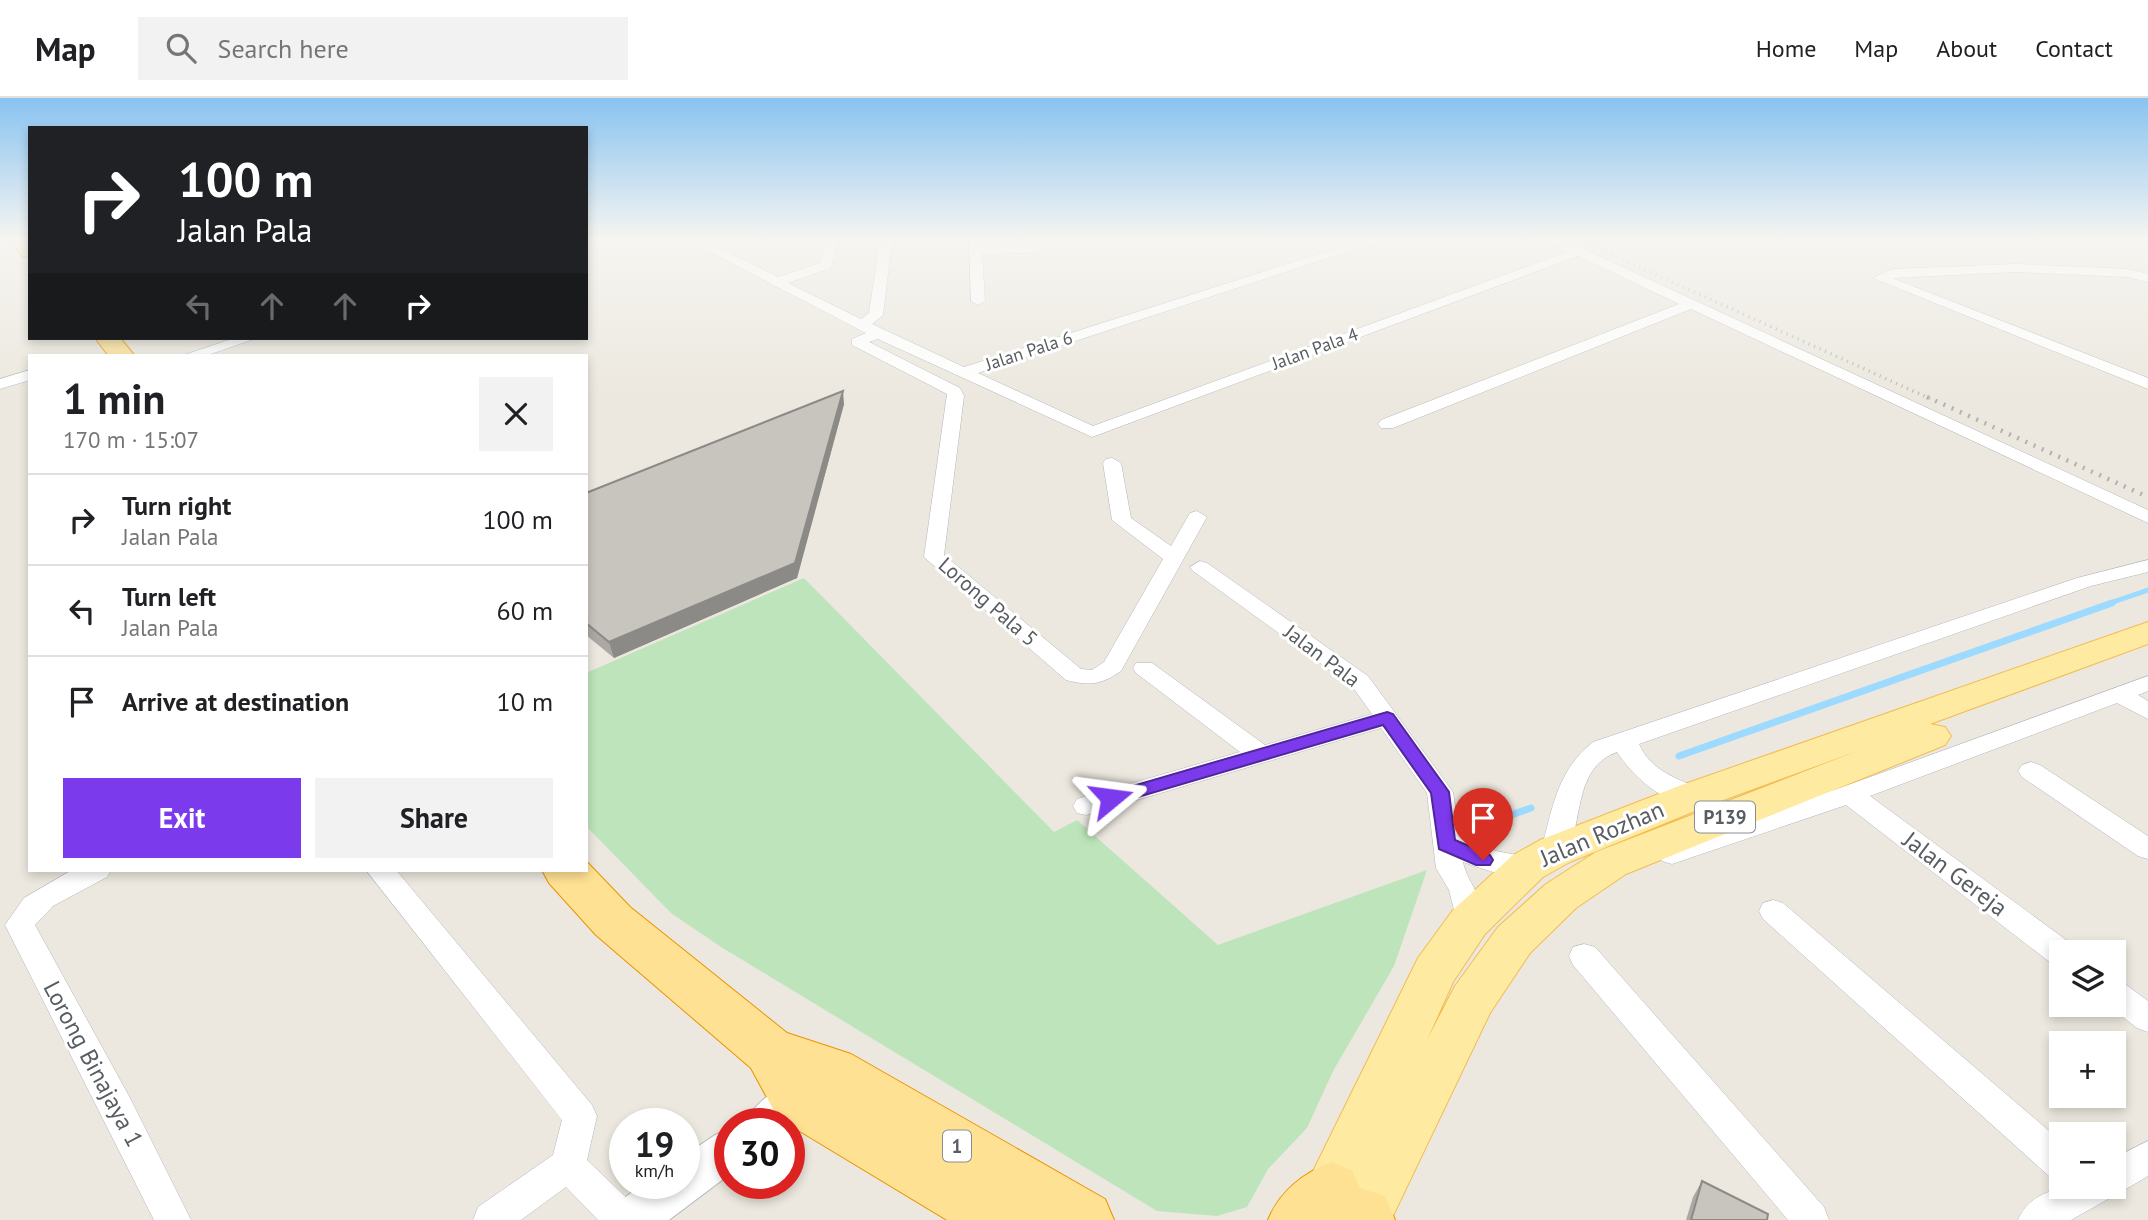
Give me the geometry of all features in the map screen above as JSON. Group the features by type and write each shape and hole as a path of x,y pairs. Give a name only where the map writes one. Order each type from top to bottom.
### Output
{"highway":[{"name":"1","path":"568,872 613,921 770,1051 798,1098 1004,1220"},
{"name":"1","path":"798,1098 1083,1220"}],"main road":[{"name":"Jalan Rozhan","path":"1548,871 1611,863 1885,740 2148,632"},
{"name":"Jalan Rozhan","path":"1339,1214 1434,972 1469,922 1548,871 1693,796 1885,740 2148,655"},
{"name":"Jalan Rozhan","path":"1339,1214 1508,947 1548,871"}],"street":[{"path":"797,292 961,373 1092,432"},
{"path":"870,329 876,315 879,292"},
{"path":"978,292 978,301"},
{"name":"Jalan Pala 6","path":"961,373 1213,292"},
{"name":"Jalan Pala 4","path":"1092,432 1469,292"},
{"path":"1663,292 2148,517"},
{"path":"1916,292 2148,384"},
{"path":"1387,424 1689,305"},
{"name":"Lorong Pala 5","path":"870,329 857,342 954,391 956,396 934,557 1074,675 1096,678 1113,666 1197,517"},
{"path":"195,354 243,340"},
{"path":"0,384 28,376"},
{"path":"1112,463 1122,520 1174,558"},
{"path":"1548,871 1569,787 1576,771 1587,757 1623,739 2084,582 2148,566"},
{"name":"Jalan Pala","path":"1200,567 1360,681 1440,792 1450,869 1463,889 1469,922"},
{"path":"1144,668 1261,755"},
{"path":"1446,844 1483,860 1548,871 1686,849 1849,794 2148,683"},
{"path":"2119,694 2148,711"},
{"path":"1086,806 1387,718"},
{"path":"1623,739 1636,765 1647,775 1693,796"},
{"path":"2031,771 2148,849"},
{"name":"Jalan Gereja","path":"1849,794 2049,944"},
{"name":"Lorong Binajaya 1","path":"93,872 41,898 28,909 20,925 118,1109 173,1220"},
{"path":"382,872 580,1116 568,1165 491,1220"},
{"path":"1773,911 2049,1154"},
{"path":"1584,956 1811,1220"},
{"path":"2126,1002 2148,1019"},
{"path":"2126,1169 2148,1157"},
{"path":"568,1165 623,1220"},
{"path":"632,1220 662,1199"},
{"path":"2036,1220 2073,1199"}],"green space":[{"path":"804,578 1054,832 1077,820 1218,945 1427,870 1394,966 1333,1071 1307,1128 1268,1169 1247,1207 1217,1216 1157,1211 721,947 671,913 588,828 588,672"}],"building":[{"path":"843,391 795,563 609,642 588,625 588,492"},
{"path":"1702,1181 1768,1214 1767,1220 1691,1220"}],"waterway":[{"path":"2107,604 2148,590"},
{"path":"1679,756 2112,603"},
{"path":"1500,819 1531,808"}],"railway":[{"path":"1695,292 1931,399"},
{"path":"1927,397 2148,497"}],"route":[{"path":"1111,798 1387,718 1440,792 1446,844 1483,860"}]}
